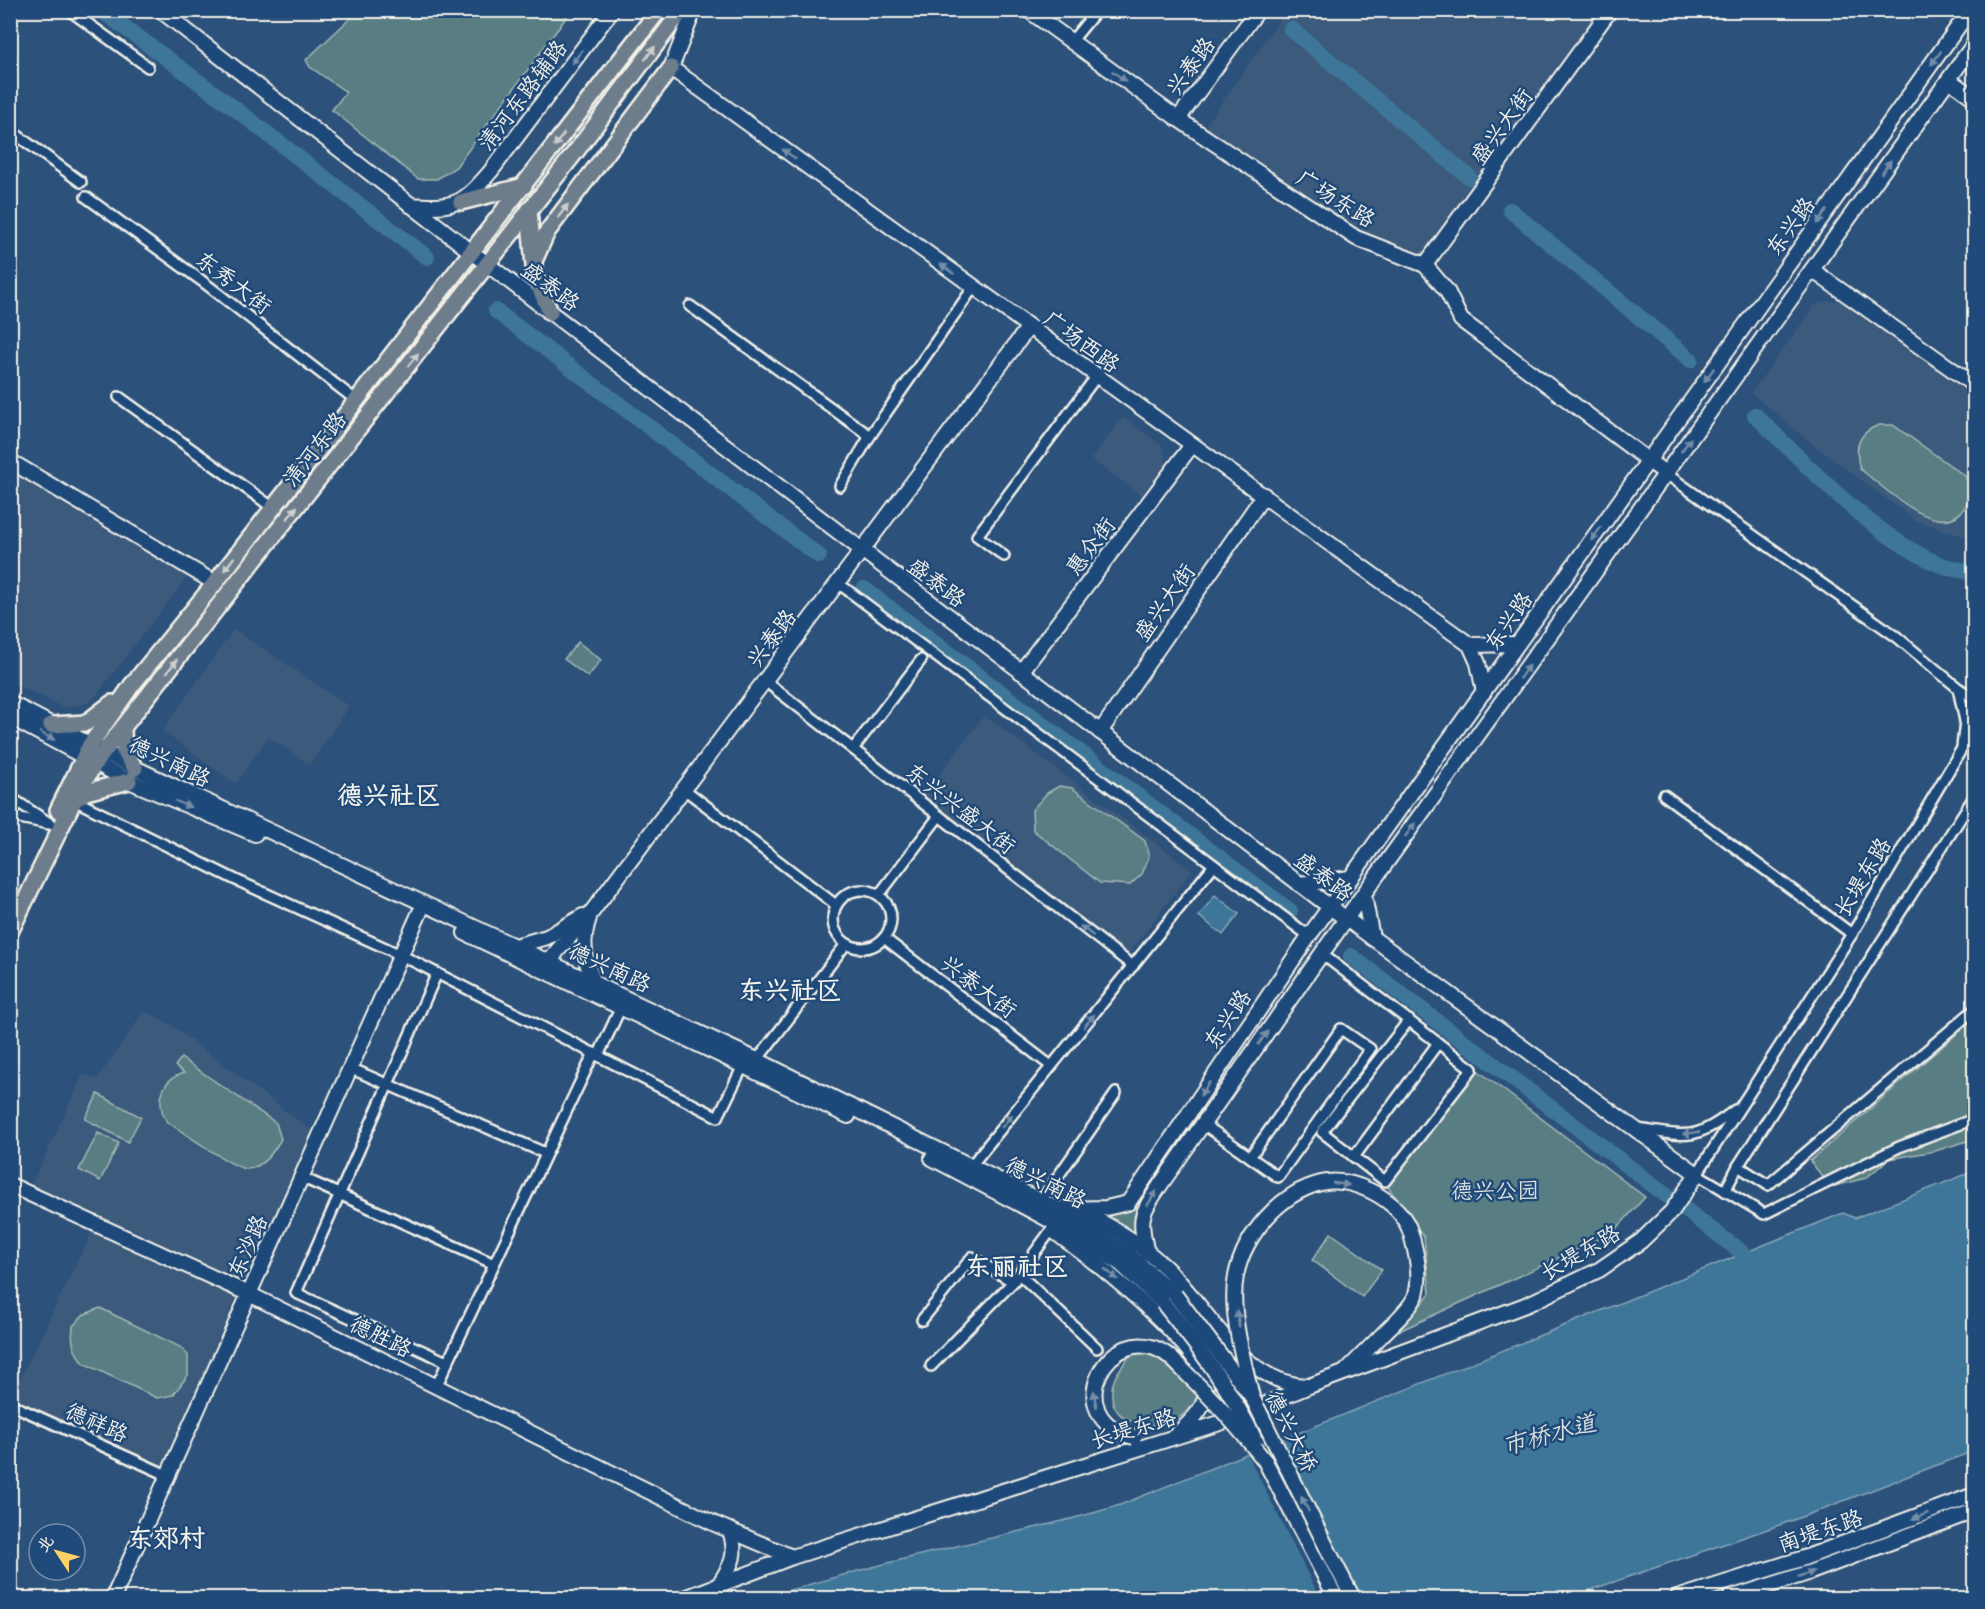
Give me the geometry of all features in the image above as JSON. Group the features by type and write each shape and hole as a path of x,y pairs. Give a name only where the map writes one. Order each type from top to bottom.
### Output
{"main road":[{"name":"清河东路","path":"10,909 51,824 132,684 215,583 659,10"},
{"name":"清河东路","path":"10,933 74,800 93,754 123,729 577,150 682,10"},
{"path":"534,261 547,232 671,68"},
{"path":"577,150 598,165"},
{"path":"461,202 524,186"},
{"path":"529,210 535,277 550,312"},
{"path":"429,307 445,319"},
{"path":"51,725 86,723 110,706 132,684 148,697"},
{"path":"74,800 86,792 132,775 124,751 123,729"}],"street":[{"path":"69,10 148,67"},
{"name":"盛泰路","path":"160,10 471,252 1299,884 1635,1129 1694,1178"},
{"name":"清河东路辅路","path":"461,202 491,171 612,10"},
{"path":"671,68 694,10"},
{"name":"广场东路","path":"1028,10 1178,119 1356,238 1425,265 1447,291 1461,320 1665,473"},
{"path":"1071,42 1097,10"},
{"name":"盛兴大街","path":"1425,265 1610,10"},
{"name":"东兴路","path":"1057,1209 1106,1208 1128,1203 1309,936 1970,10"},
{"name":"兴泰路","path":"1178,119 1254,12"},
{"name":"东兴路","path":"1147,1253 1141,1231 1142,1214 1203,1124 1393,854 1974,44"},
{"name":"广场西路","path":"671,68 1470,645"},
{"path":"1949,80 1974,98"},
{"path":"10,130 81,182"},
{"name":"东秀大街","path":"86,197 202,281 357,401"},
{"path":"410,205 435,206 461,202"},
{"path":"1812,270 1974,385"},
{"path":"840,486 870,436 973,288"},
{"path":"690,306 870,436"},
{"name":"兴泰路","path":"547,966 591,913 1028,328"},
{"path":"1004,556 977,536 1096,377"},
{"path":"119,397 272,507"},
{"name":"惠众街","path":"1021,672 1192,445"},
{"path":"10,461 215,583"},
{"path":"1665,473 1898,637 1958,688 1974,698"},
{"name":"盛兴大街","path":"1100,732 1264,495"},
{"path":"838,583 1309,936"},
{"path":"1484,692 1478,663 1470,645 1517,645"},
{"path":"853,749 921,660"},
{"name":"东兴兴盛大街","path":"765,681 1133,966"},
{"name":"长堤东路","path":"685,1599 792,1557 1224,1422 1309,1386 1528,1304 1599,1270 1641,1241 1672,1210 1694,1178 1852,934 1961,755 1965,721 1958,688"},
{"name":"德兴南路","path":"10,703 51,725 93,754"},
{"name":"德兴南路","path":"10,717 93,754 132,775 420,912 547,966 594,982 1057,1209 1128,1254 1169,1299"},
{"path":"1961,755 1974,728"},
{"name":"德兴南路","path":"132,775 516,946 621,1007 900,1140 1072,1232 1169,1299"},
{"path":"684,789 836,905"},
{"path":"1664,795 1852,934"},
{"path":"10,797 51,824"},
{"path":"1725,1191 1738,1166 1974,797"},
{"path":"74,800 236,880 401,955 718,1117 743,1066"},
{"path":"879,895 939,816"},
{"path":"12,821 51,824"},
{"path":"1376,842 1393,854"},
{"path":"970,1167 1214,865"},
{"path":"1299,884 1351,878"},
{"path":"856,890 879,895 890,911 889,930 884,938 863,949 846,944 839,938 832,922 836,905 841,898 856,890"},
{"path":"1364,895 1372,938"},
{"name":"东沙路","path":"112,1599 420,912"},
{"path":"516,946 547,937 591,913"},
{"path":"591,913 583,934 587,966 594,982"},
{"name":"兴泰大街","path":"884,938 1051,1066"},
{"path":"757,1060 846,944"},
{"path":"1322,954 1472,1069 1385,1181 1322,1132 1408,1020"},
{"path":"437,973 296,1293 447,1362"},
{"path":"1284,973 1300,985"},
{"path":"436,1387 545,1153 621,1007"},
{"path":"1738,1166 1768,1185 1974,1010"},
{"path":"1203,1124 1278,1177 1370,1049 1341,1029 1250,1157"},
{"path":"1354,1157 1438,1043"},
{"path":"350,1068 545,1153"},
{"path":"1041,1201 1116,1093"},
{"path":"1635,1129 1695,1134 1708,1130 1740,1106"},
{"path":"1694,1178 1725,1191 1764,1214 1899,1147 1974,1119"},
{"path":"301,1177 492,1263"},
{"path":"1252,1397 1237,1312 1236,1275 1246,1246 1258,1226 1283,1202 1322,1183 1336,1182 1366,1190 1390,1204 1407,1224 1418,1266 1415,1296 1381,1336 1340,1376"},
{"name":"德胜路","path":"10,1185 249,1294 730,1530 792,1557"},
{"path":"1014,1201 1136,1295 1179,1341 1201,1370 1206,1384 1204,1401 1199,1412 1172,1438 1134,1437 1111,1427 1094,1402 1096,1377 1113,1356 1123,1349 1140,1346 1165,1353 1226,1413 1265,1461"},
{"path":"1073,1210 1095,1218 1147,1253 1173,1275 1231,1344 1274,1377 1292,1385 1309,1386"},
{"path":"931,1366 1016,1278 1052,1229"},
{"path":"921,1320 972,1257 1016,1278 1097,1348"},
{"name":"德兴大桥","path":"1169,1299 1252,1397 1353,1599"},
{"name":"德兴大桥","path":"1169,1299 1236,1401 1336,1599"},
{"path":"1201,1370 1210,1376 1222,1375 1232,1362 1231,1344"},
{"path":"1269,1403 1274,1394 1274,1377"},
{"name":"德祥路","path":"10,1404 167,1476"},
{"name":"南堤东路","path":"1677,1599 1803,1558 1974,1494"},
{"name":"南堤东路","path":"1730,1599 1808,1573 1974,1511"},
{"path":"718,1586 731,1565 736,1548 730,1530"}],"shaded area":[{"path":"1286,11 1599,11 1418,260 1353,230 1311,205 1205,126"},
{"path":"1826,301 1845,301 1974,396 1974,540 1916,521 1811,443 1751,393 1815,305"},
{"path":"1123,417 1163,446 1167,467 1145,498 1091,459"},
{"path":"10,465 192,571 91,702 64,708 11,682"},
{"path":"234,629 349,706 310,765 268,737 236,784 162,731"},
{"path":"984,715 1192,870 1129,954 923,796"},
{"path":"144,1011 167,1022 314,1132 245,1282 30,1188 83,1074 97,1079"},
{"path":"93,1229 236,1297 163,1470 11,1397"}],"green space":[{"path":"358,11 571,11 456,167 437,179 418,179 332,110 346,92 310,67 306,60"},
{"path":"1879,425 1893,425 1965,476 1969,496 1965,507 1955,517 1942,519 1927,516 1912,509 1860,469 1857,454 1859,442 1866,432"},
{"path":"578,642 601,660 588,677 564,659"},
{"path":"1059,786 1072,788 1145,841 1149,857 1142,874 1130,885 1100,883 1033,830 1032,810 1047,793"},
{"path":"1974,1019 1974,1139 1935,1151 1889,1159 1866,1178 1831,1187 1810,1161"},
{"path":"181,1058 276,1123 281,1139 271,1154 258,1166 241,1168 167,1122 161,1107 162,1092 170,1080 184,1073 175,1066"},
{"name":"德兴公园","path":"1476,1069 1645,1197 1613,1233 1399,1331 1430,1293 1424,1237 1385,1183"},
{"path":"98,1094 141,1117 128,1142 85,1119"},
{"path":"98,1133 119,1143 100,1181 79,1170"},
{"path":"1136,1205 1136,1241 1093,1214"},
{"path":"1331,1233 1382,1270 1362,1297 1312,1260"},
{"path":"100,1308 180,1347 188,1355 188,1375 173,1395 157,1398 81,1360 74,1346 73,1326 83,1315"},
{"path":"1132,1353 1155,1353 1187,1380 1200,1397 1190,1409 1168,1423 1148,1425 1129,1421 1116,1409 1112,1389 1122,1366"}],"water":[{"path":"1215,895 1239,914 1223,935 1199,916"},
{"name":"市桥水道","path":"1974,1171 1974,1451 1791,1521 1567,1598 764,1598 881,1565 1060,1522 1120,1505 1843,1213 1855,1218"}],"pier":[{"path":"1276,1437 1362,1598 1320,1598 1245,1450"}],"waterway":[{"path":"101,10 233,107 427,257"},
{"path":"1291,29 1469,177"},
{"path":"1510,210 1691,360"},
{"path":"496,311 819,556"},
{"path":"1755,415 1839,496 1885,533 1934,562 1974,573"},
{"path":"864,589 1290,911"},
{"path":"1351,956 1761,1267"}],"district":[{"name":"德兴社区","path":"389,795"},
{"name":"东兴社区","path":"790,990"},
{"name":"东丽社区","path":"1017,1266"},
{"name":"东郊村","path":"166,1538"}]}
